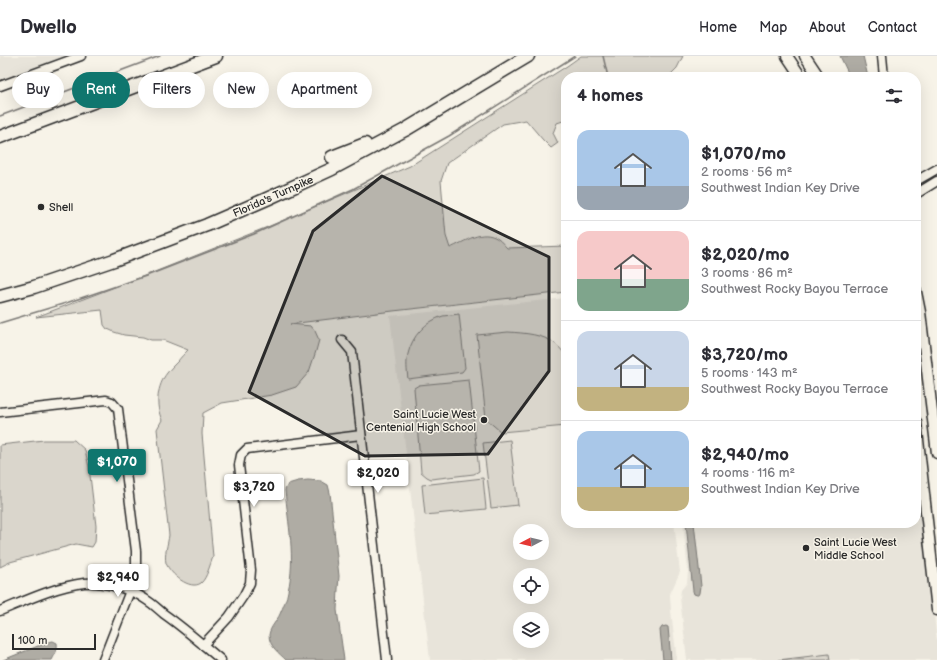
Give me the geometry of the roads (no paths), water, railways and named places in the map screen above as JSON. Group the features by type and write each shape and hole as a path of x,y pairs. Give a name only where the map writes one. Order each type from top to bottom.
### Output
{"highway":[{"path":"0,137 216,56"},
{"name":"Florida's Turnpike","path":"0,296 34,287 114,260 207,225 269,198 332,169 405,130 528,56"},
{"path":"332,157 365,144 401,126 429,116"}],"main road":[{"path":"787,56 798,72"},
{"path":"805,56 815,72"},
{"path":"921,320 937,453"},
{"path":"921,467 937,610"}],"street":[{"path":"0,86 81,56"},
{"path":"882,56 884,72"},
{"path":"921,178 937,169"},
{"path":"921,191 937,182"},
{"path":"342,340 352,352 387,660"},
{"path":"0,412 106,400 112,402 118,409 136,551 136,564 135,578 103,660"},
{"path":"203,645 229,617 244,595 250,582 251,570 239,465 241,455 247,449 361,435"},
{"path":"0,611 51,590 86,583 100,584 130,591 144,598 221,660"}],"waterway":[{"path":"0,116 160,56"},
{"path":"0,323 146,276 254,234 353,189 449,136 575,56"},
{"path":"603,56 607,72"}],"place":[{"name":"Shell","path":"41,207"},
{"name":"Saint Lucie West Centenial High School","path":"484,420"},
{"name":"Saint Lucie West Middle School","path":"806,548"}]}
